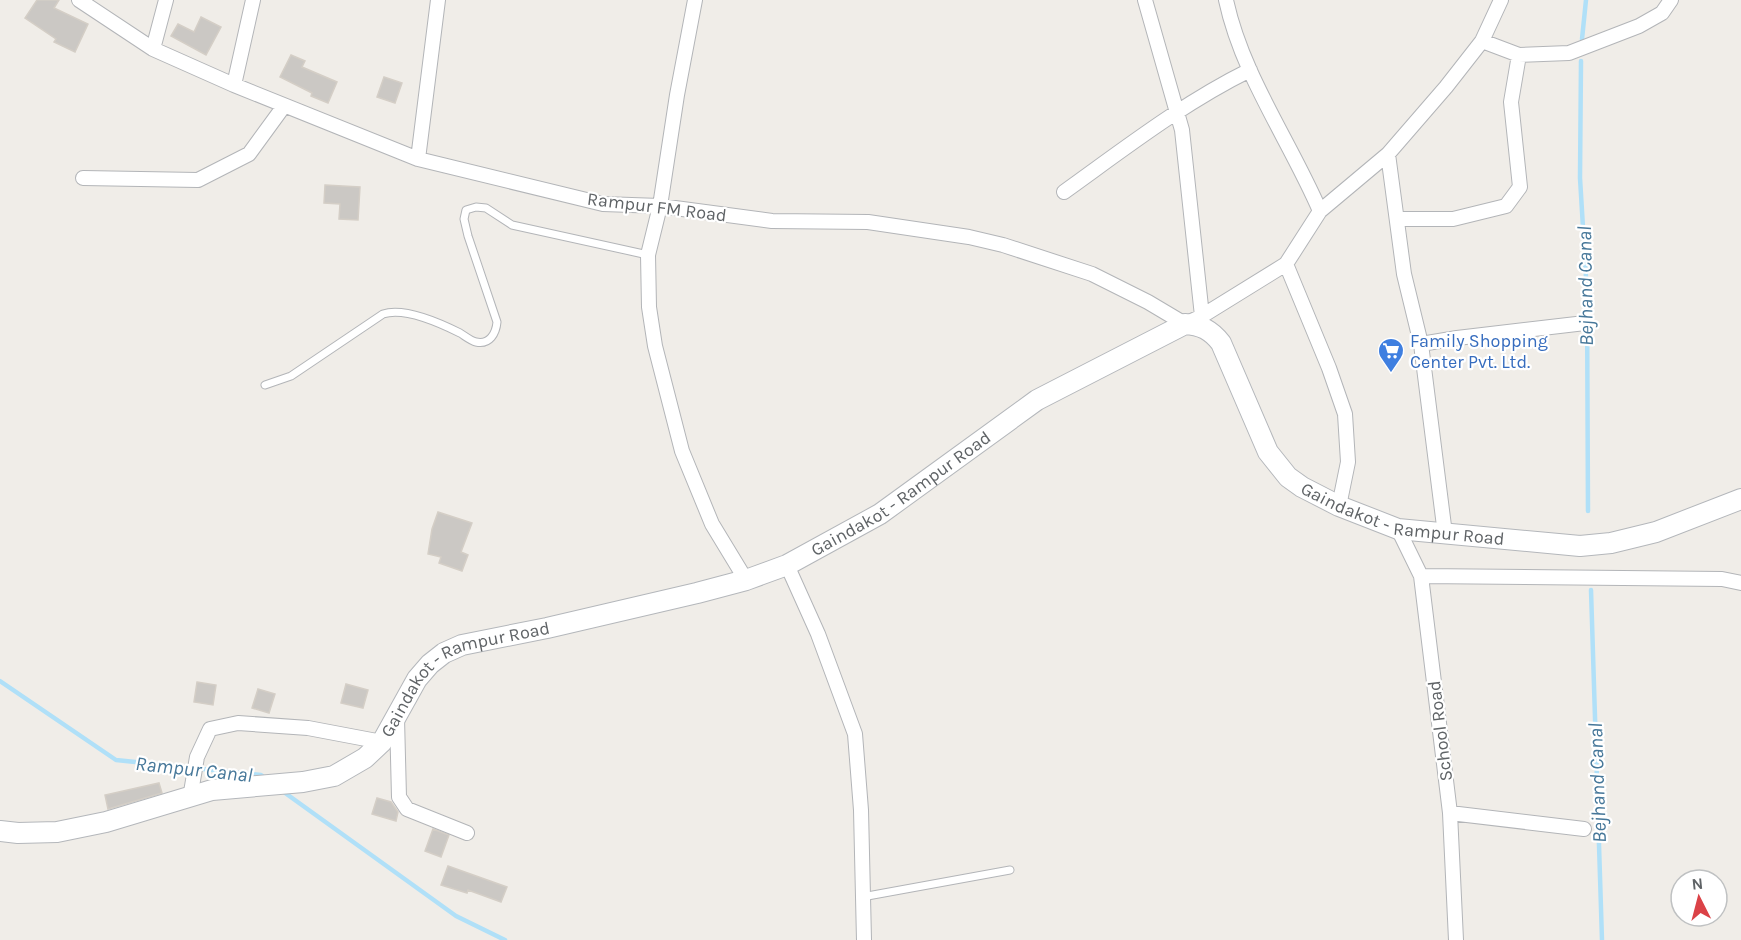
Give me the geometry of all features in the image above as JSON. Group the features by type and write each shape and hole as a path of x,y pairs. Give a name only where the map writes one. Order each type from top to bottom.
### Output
{"main road":[{"name":"Gaindakot - Rampur Road","path":"0,831 57,832 106,822 212,790 303,782 334,776 348,769 382,742 417,679 444,653 462,645 547,628 746,580 787,565 880,514 1037,400 1194,320 1196,325 1215,334 1221,343 1257,430 1277,465 1288,477 1339,506 1398,529 1580,546 1611,543 1656,532 1741,499"}],"street":[{"name":"Rampur FM Road","path":"79,0 153,49 234,86 417,159 603,204 660,206 772,221 868,222 1003,244 1092,274 1148,302 1194,320"},
{"path":"153,49 166,0"},
{"path":"234,86 253,0"},
{"path":"417,159 438,0"},
{"path":"695,0 677,94 660,206 648,255 649,307 655,346 682,451 712,524 746,580"},
{"path":"1145,0 1182,130 1194,320 1286,264 1320,211 1388,154 1446,87 1482,41 1501,0"},
{"path":"1226,0 1250,70 1320,211"},
{"path":"1482,41 1519,56 1569,53 1639,26 1662,12 1671,0"},
{"path":"1398,219 1453,219 1506,206 1520,187 1510,102 1519,56"},
{"path":"1064,192 1177,111 1212,89 1250,70"},
{"path":"83,178 198,180 249,154 284,106"},
{"path":"1388,154 1404,274 1421,344 1445,534"},
{"path":"1286,264 1346,414 1348,462 1339,506"},
{"path":"1421,344 1585,323"},
{"name":"School Road","path":"1398,529 1421,576 1450,813 1456,940"},
{"path":"787,565 818,634 855,734 861,810 864,940"},
{"path":"1421,576 1722,579 1741,583"},
{"path":"397,716 399,797 407,809 467,833"},
{"path":"190,798 197,757 210,729 238,723 308,728 382,742"},
{"path":"1450,813 1584,829"}],"lane":[{"path":"265,385 291,376 383,314 392,311 424,317 477,342 488,341 496,333 497,322 468,236 464,219 466,210 476,207 486,208 512,225 648,255"},
{"path":"862,897 1010,870"}],"building":[{"path":"37,0 59,0 54,8 88,24 75,52 54,42 56,39 25,18"},
{"path":"201,17 221,27 206,55 171,36 178,24 194,32"},
{"path":"291,55 305,61 302,67 337,82 328,103 311,96 312,93 280,77"},
{"path":"384,77 402,83 395,103 377,97"},
{"path":"325,185 360,187 358,220 339,219 340,204 324,203"},
{"path":"438,512 472,523 461,552 468,555 462,571 439,563 441,557 428,554 432,529"},
{"path":"197,682 216,685 213,705 194,702"},
{"path":"346,684 368,690 363,708 341,703"},
{"path":"258,689 275,694 269,713 252,708"},
{"path":"159,783 162,793 108,809 105,795"},
{"path":"377,798 391,802 398,812 396,821 372,814"},
{"path":"433,829 449,835 441,857 425,851"},
{"path":"448,866 507,887 501,902 468,890 467,893 441,885"}],"waterway":[{"name":"Bejhand Canal","path":"1582,39 1586,0"},
{"name":"Bejhand Canal","path":"1581,61 1580,178 1587,294 1588,511"},
{"name":"Bejhand Canal","path":"1591,590 1602,940"},
{"name":"Rampur Canal","path":"0,681 116,760 261,775 265,778"},
{"name":"Rampur Canal","path":"281,790 456,916 505,940"}],"place":[{"name":"Family Shopping Center Pvt. Ltd.","path":"1391,374"}]}
